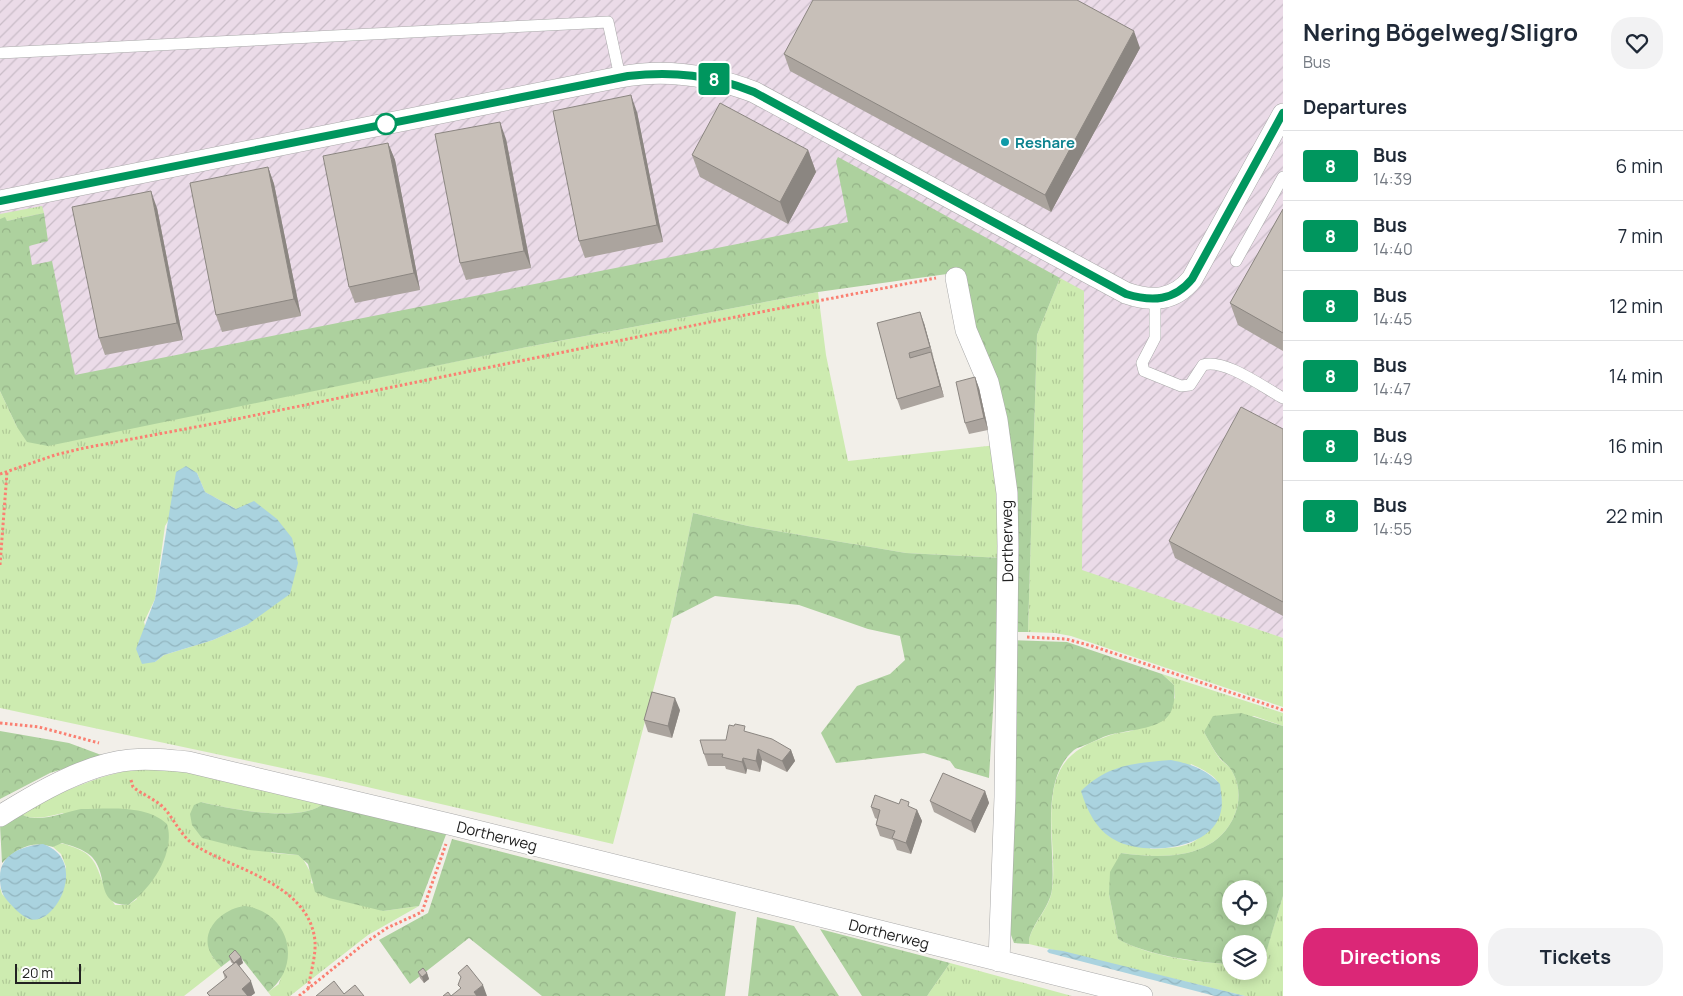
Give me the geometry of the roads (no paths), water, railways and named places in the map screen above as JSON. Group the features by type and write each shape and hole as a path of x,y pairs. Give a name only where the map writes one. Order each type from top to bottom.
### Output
{"street":[{"path":"0,201 620,77 652,73 676,73 719,80 754,92 1126,294 1156,299 1167,298 1180,292 1192,279 1280,127"},
{"name":"Dortherweg","path":"956,278 966,330 988,382 1004,458 1008,546 1005,797 999,962"},
{"name":"Dortherweg","path":"0,816 39,792 92,770 128,760 158,759 188,762 453,825 1142,996"}],"lane":[{"path":"0,53 608,22 620,77"},
{"path":"1236,261 1283,177"},
{"path":"1156,299 1156,338 1142,363 1144,371 1181,386 1190,385 1203,365 1211,362 1222,365 1283,398"}],"water":[{"path":"186,466 197,473 205,492 236,509 254,501 277,519 292,538 298,563 290,594 247,625 213,640 164,655 155,662 142,664 136,649 155,599 176,472"},
{"path":"1171,760 1198,768 1209,774 1220,784 1222,808 1215,824 1205,835 1191,842 1159,848 1142,848 1127,845 1108,836 1097,825 1089,812 1081,791 1102,775 1123,766"},
{"path":"43,844 57,852 64,864 66,877 63,891 49,913 39,919 29,919 16,910 4,896 0,883 1,869 8,857 20,849"},
{"path":"1049,949 1245,996 1215,996 1049,953 1047,951"}],"place":[{"name":"Reshare","path":"1005,142"}]}
